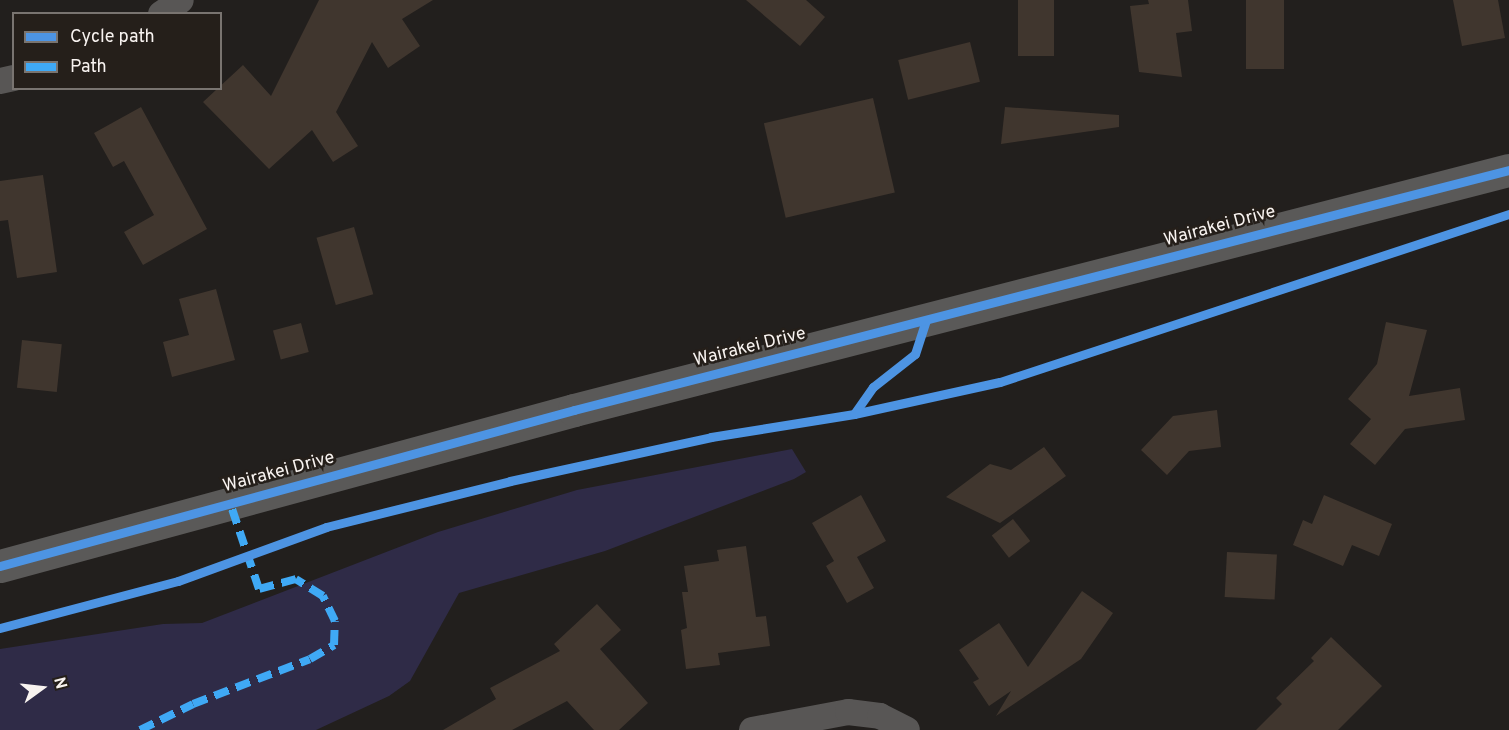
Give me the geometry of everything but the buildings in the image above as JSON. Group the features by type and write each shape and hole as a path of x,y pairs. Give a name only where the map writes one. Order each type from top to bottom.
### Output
{"main road":[{"name":"Wairakei Drive","path":"0,566 574,410 1509,170"}],"street":[{"path":"163,12 181,0"},
{"path":"752,730 848,712 880,716 907,730"}],"shaded area":[{"path":"792,449 806,472 794,479 605,551 459,593 410,681 389,696 316,730 0,730 0,649 163,624 202,623 438,532 577,490"}],"marked path":[{"path":"140,730 193,704 310,659 334,645 335,621 323,596 296,579 259,589 230,503"}],"cycle path":[{"path":"0,566 574,410 1509,170"},
{"path":"0,628 178,581 326,527 510,481 711,437 854,414 1000,382 1509,214"},
{"path":"854,414 873,387 915,354 926,321"}]}
